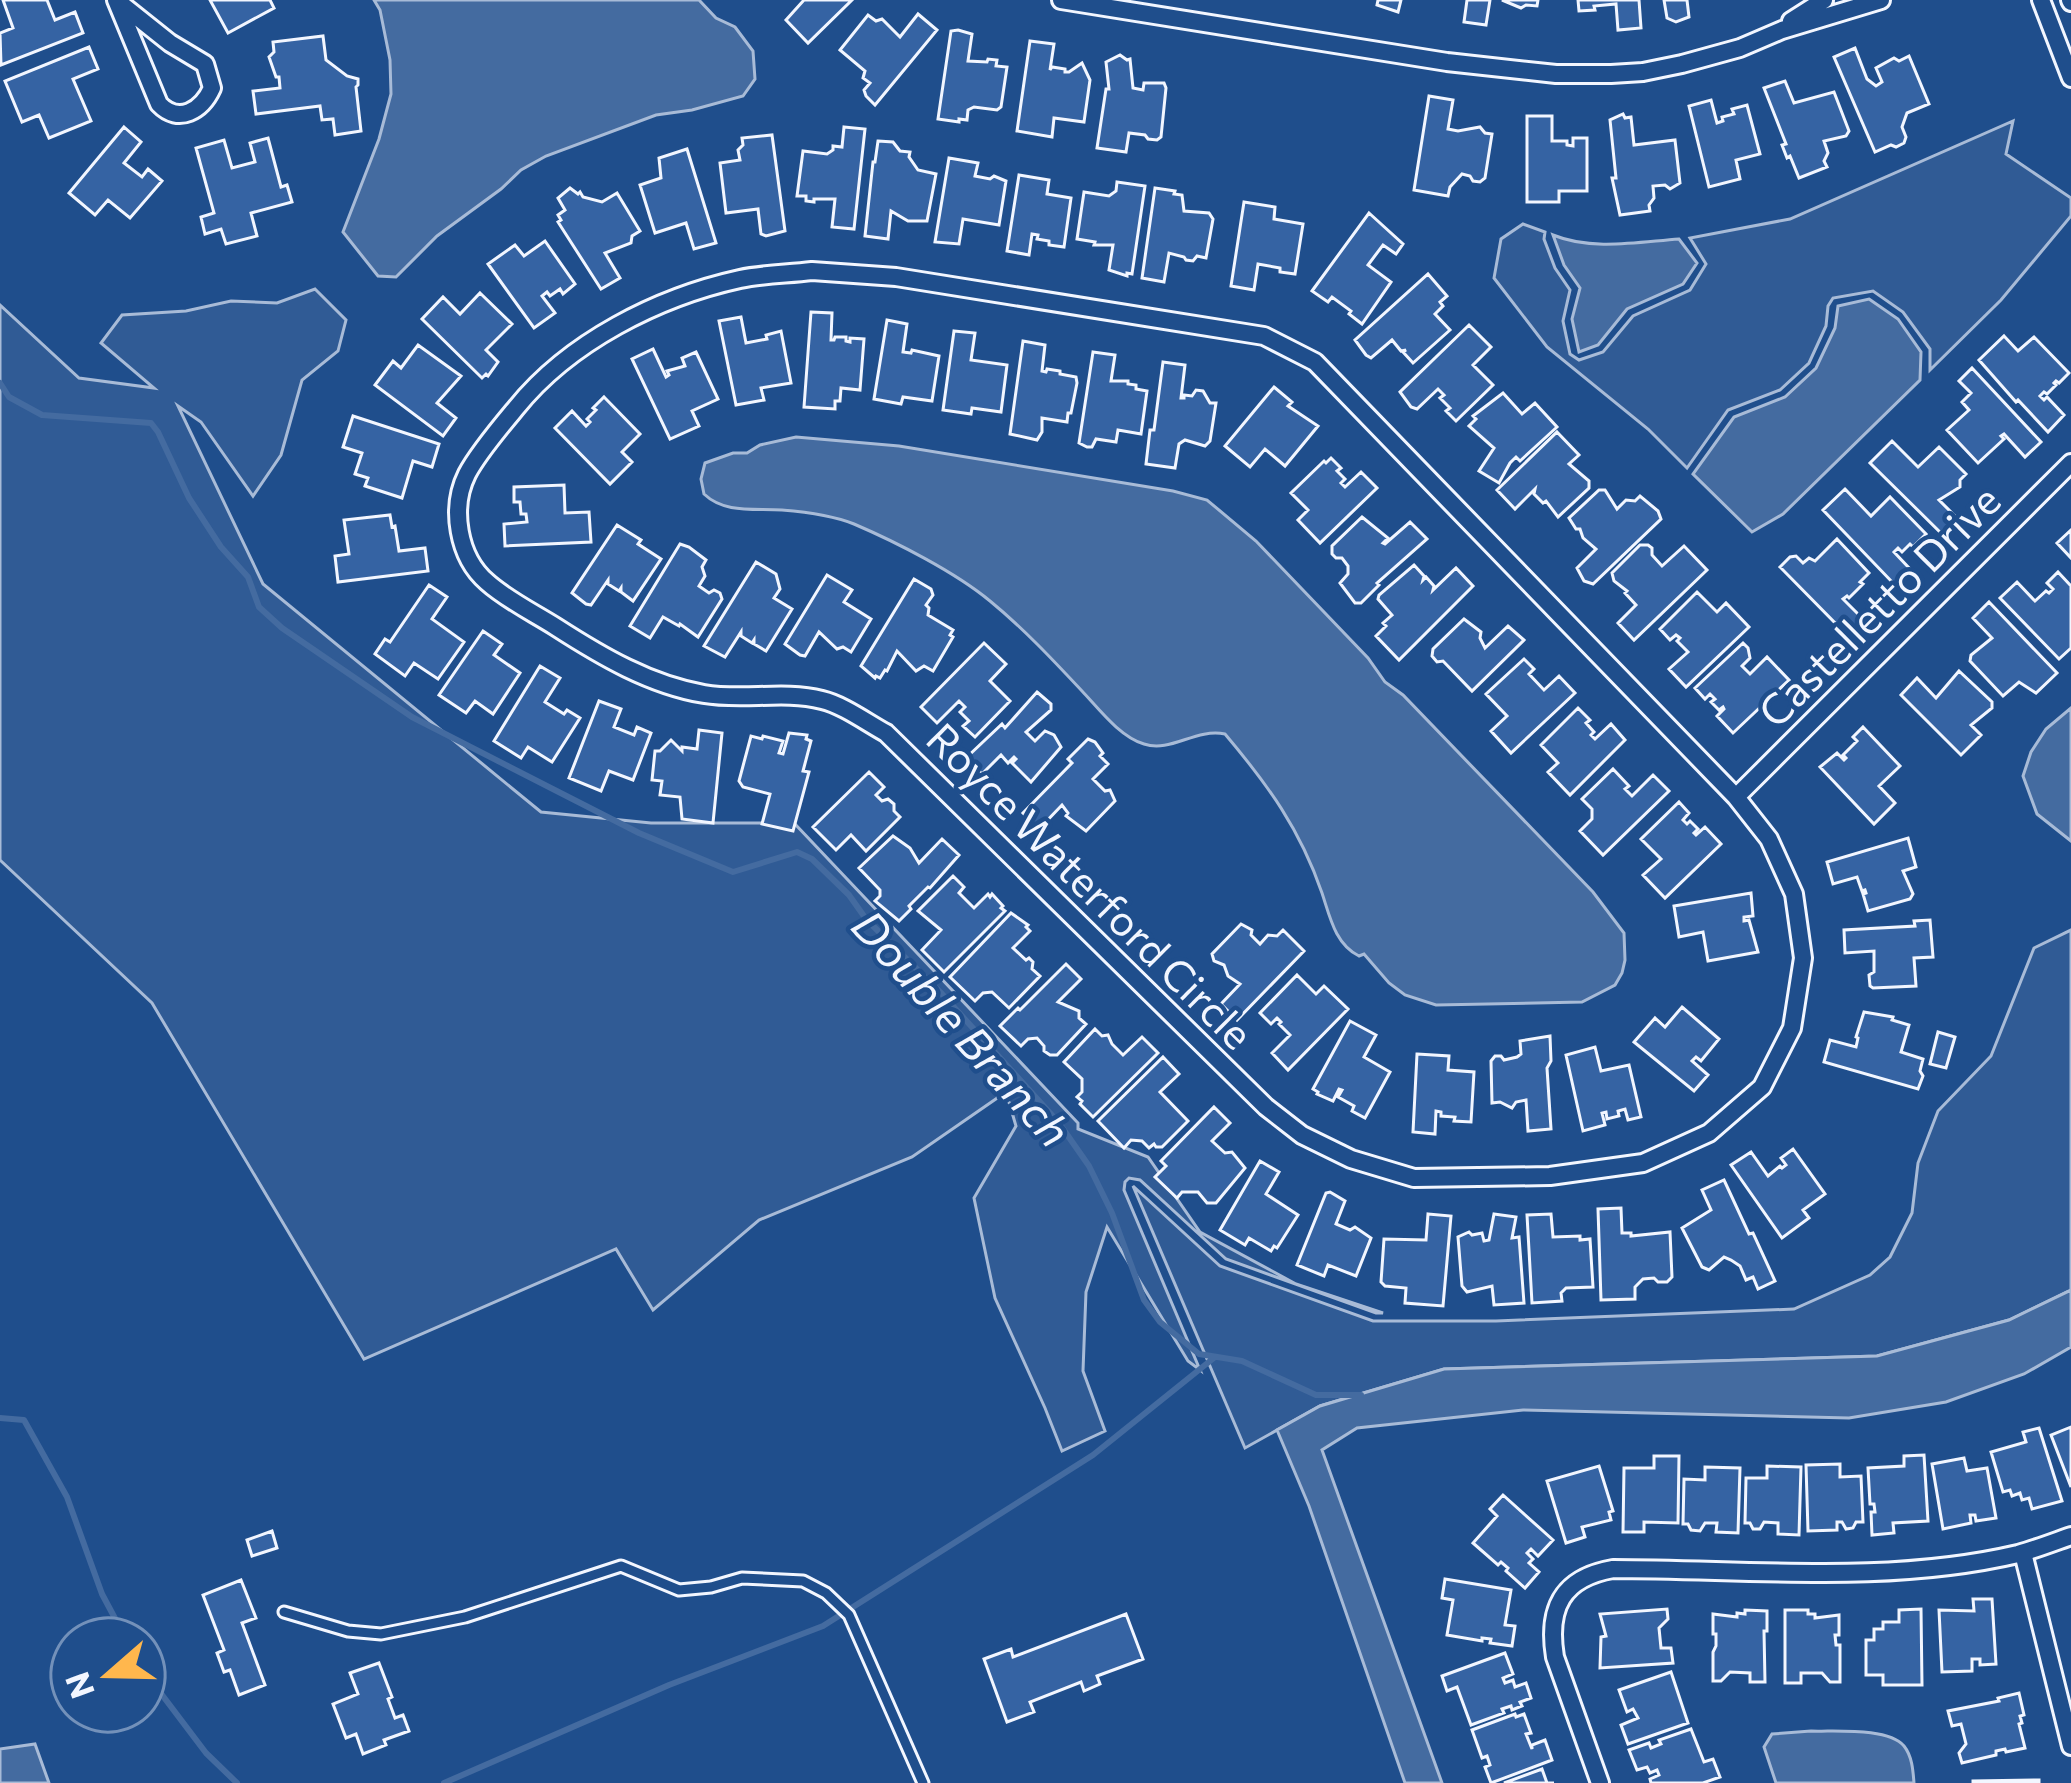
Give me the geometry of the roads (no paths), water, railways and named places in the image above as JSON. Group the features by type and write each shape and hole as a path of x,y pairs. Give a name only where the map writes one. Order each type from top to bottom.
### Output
{"street":[{"path":"116,0 170,44 205,64 212,88 198,108 182,115 159,104 116,0"},
{"path":"1061,0 1447,62 1556,74 1663,68 1740,48 1781,30 1880,0"},
{"path":"1781,30 1824,0"},
{"path":"2041,0 2071,78"},
{"name":"Royce Waterford Circle","path":"812,271 896,277 1264,336 1315,362 1736,797 1769,839 1793,894 1803,958 1792,1028 1762,1087 1709,1133 1643,1163 1550,1176 1414,1178 1351,1160 1302,1136 1266,1107 886,733 826,700 784,694 702,694 645,676 604,658 488,583 470,561 461,538 458,512 466,475 549,370 635,314 745,278 812,271"},
{"name":"Castelletto Drive","path":"1736,797 2071,464"},
{"path":"1600,1783 1552,1637 1558,1604 1587,1574 1613,1569 1872,1572 1978,1562 2071,1536"},
{"path":"2023,1553 2071,1746"}],"lane":[{"path":"284,1612 348,1631 381,1634 465,1616 621,1566 679,1590 742,1578 802,1581 826,1592 849,1615 923,1783"}],"waterway":[{"name":"Double Branch","path":"0,383 9,397 42,415 151,423 189,498 221,547 248,577 259,607 282,628 412,717 639,833 733,872 797,852 812,859 1059,1123 1089,1166 1144,1300 1160,1322 1199,1354 1242,1361 1316,1395 1361,1395"},
{"path":"444,1783 669,1685 823,1626 1093,1455 1215,1357"},
{"path":"0,1418 24,1420 67,1497 113,1615"},
{"path":"168,1703 206,1753 237,1783"}]}
